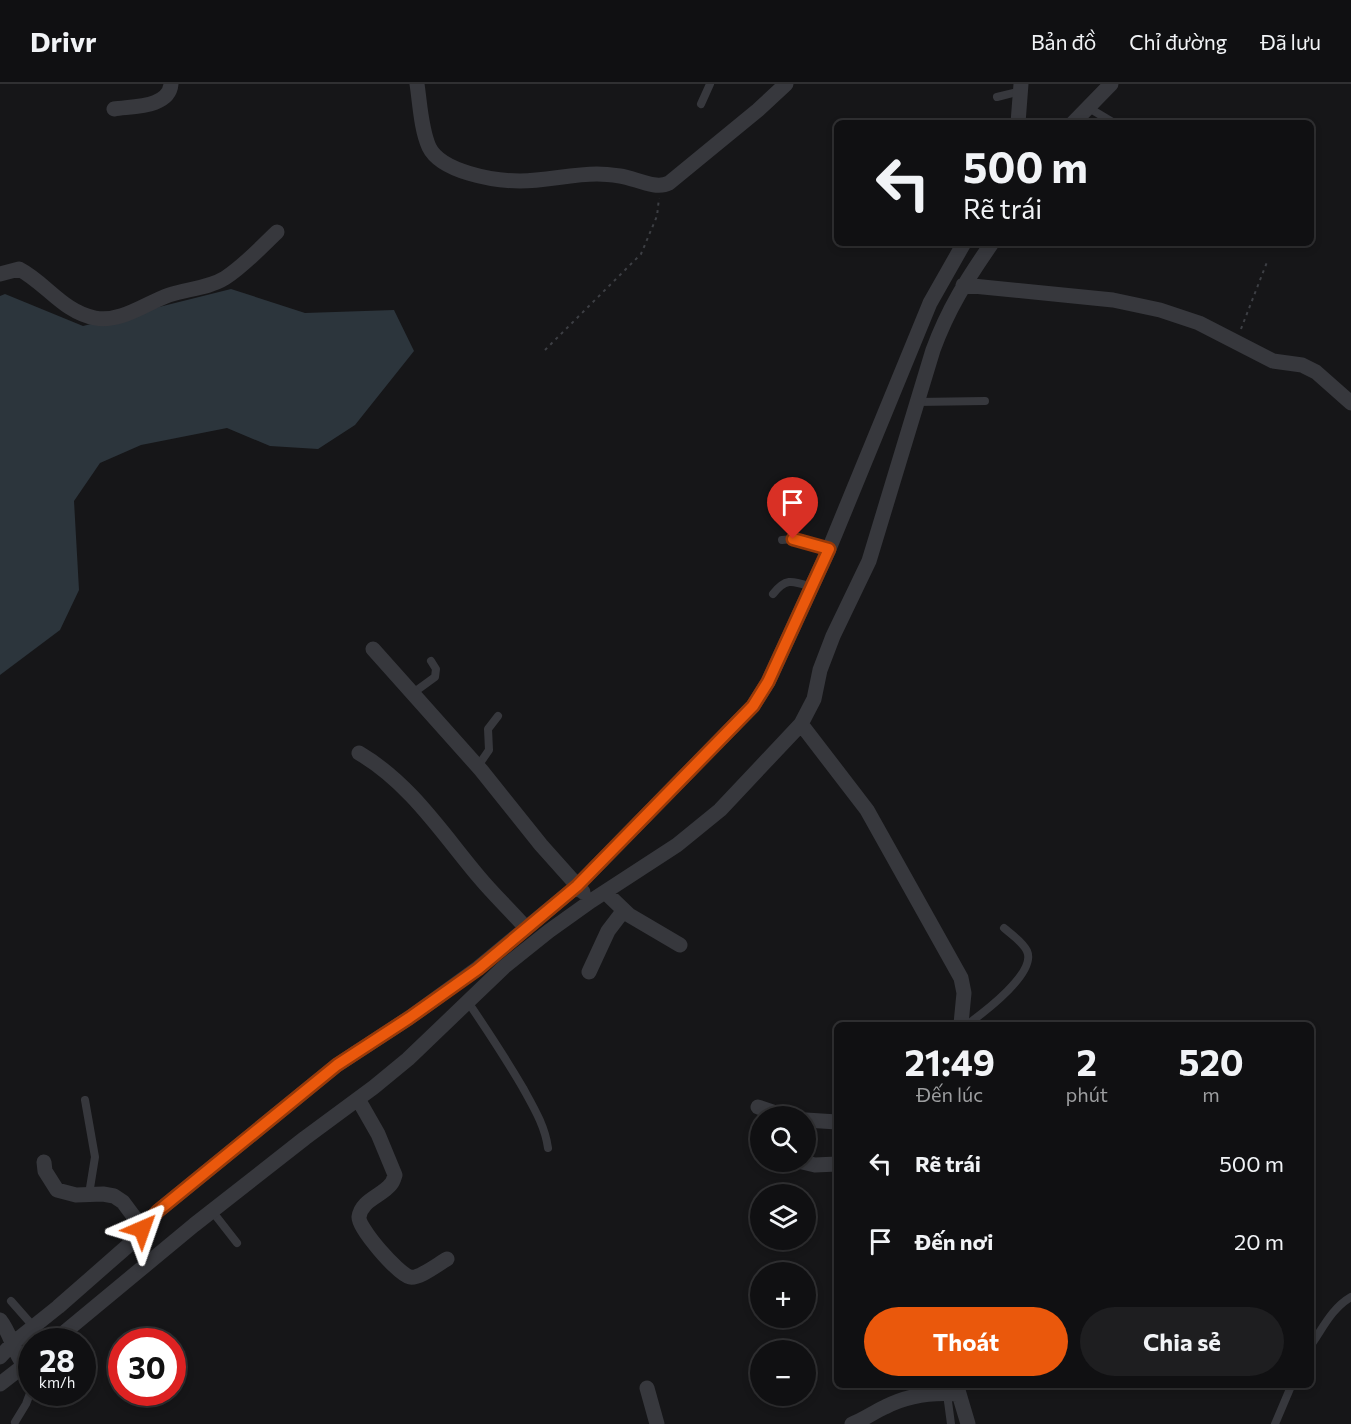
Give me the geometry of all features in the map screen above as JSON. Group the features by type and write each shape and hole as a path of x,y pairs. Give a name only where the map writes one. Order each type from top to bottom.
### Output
{"street":[{"path":"114,109 153,103 169,94 171,84"},
{"path":"417,84 430,149 436,157 458,170 491,178 519,181 577,174 605,174 660,186 669,183 786,84"},
{"path":"1076,120 1111,84"},
{"path":"1018,120 1021,87"},
{"path":"0,274 19,269 68,308 95,318 107,319 123,315 166,296 213,284 225,278 277,232"},
{"path":"70,1328 212,1211 408,1059 584,893 753,706 768,682 829,549 930,303 962,246"},
{"path":"33,1326 131,1243 158,1211 337,1065 478,969 526,928 584,893 605,892 677,845 720,810 801,724 814,699 820,670 833,636 868,561 944,319 963,285 990,246"},
{"path":"963,285 1113,300 1160,310 1199,323 1273,361 1302,365 1316,372 1351,402"},
{"path":"373,649 478,766 541,845 584,893"},
{"path":"801,724 867,810 961,978 964,993 961,1022"},
{"path":"359,753 378,764 432,817 480,879 526,928"},
{"path":"605,892 629,915 680,945"},
{"path":"589,972 608,931 624,910"},
{"path":"358,1099 378,1134 395,1175 391,1184 365,1205 359,1221 362,1227 399,1270 410,1277 420,1276 447,1259"},
{"path":"816,1121 834,1122"},
{"path":"44,1162 45,1171 57,1190 76,1195 114,1196 123,1202 142,1229"},
{"path":"816,1164 834,1164"},
{"path":"0,1320 18,1351"},
{"path":"0,1357 18,1359"},
{"path":"0,1384 18,1364"},
{"path":"646,1388 657,1424"},
{"path":"852,1424 887,1406 914,1396 954,1391 968,1424"}],"lane":[{"path":"702,104 710,84"},
{"path":"997,97 1021,87"},
{"path":"1089,108 1109,120"},
{"path":"917,402 985,401"},
{"path":"782,540 793,539 829,549"},
{"path":"773,594 785,582 796,582 812,587"},
{"path":"413,693 435,677 436,669 431,661"},
{"path":"478,766 489,750 488,729 498,716"},
{"path":"971,1022 1012,986 1028,960 1028,953 1024,946 1004,928"},
{"path":"468,1002 505,1056 546,1132 549,1148"},
{"path":"84,1100 94,1157 88,1194"},
{"path":"212,1211 237,1243"},
{"path":"1314,1341 1331,1315 1342,1302 1351,1297"},
{"path":"11,1301 33,1326"},
{"path":"1275,1424 1290,1388"},
{"path":"951,1424 954,1391"},
{"path":"15,1422 25,1406"}],"path":[{"path":"545,350 641,254 657,216 660,186"},
{"path":"1235,342 1267,262"}],"shaded area":[{"path":"231,289 305,313 394,310 414,351 355,425 318,449 270,446 227,428 141,445 100,463 74,501 79,590 60,630 0,675 0,296 5,294 83,326"}],"route":[{"path":"142,1229 158,1211 337,1065 478,969 577,886 753,706 768,682 829,549 793,539"}]}
